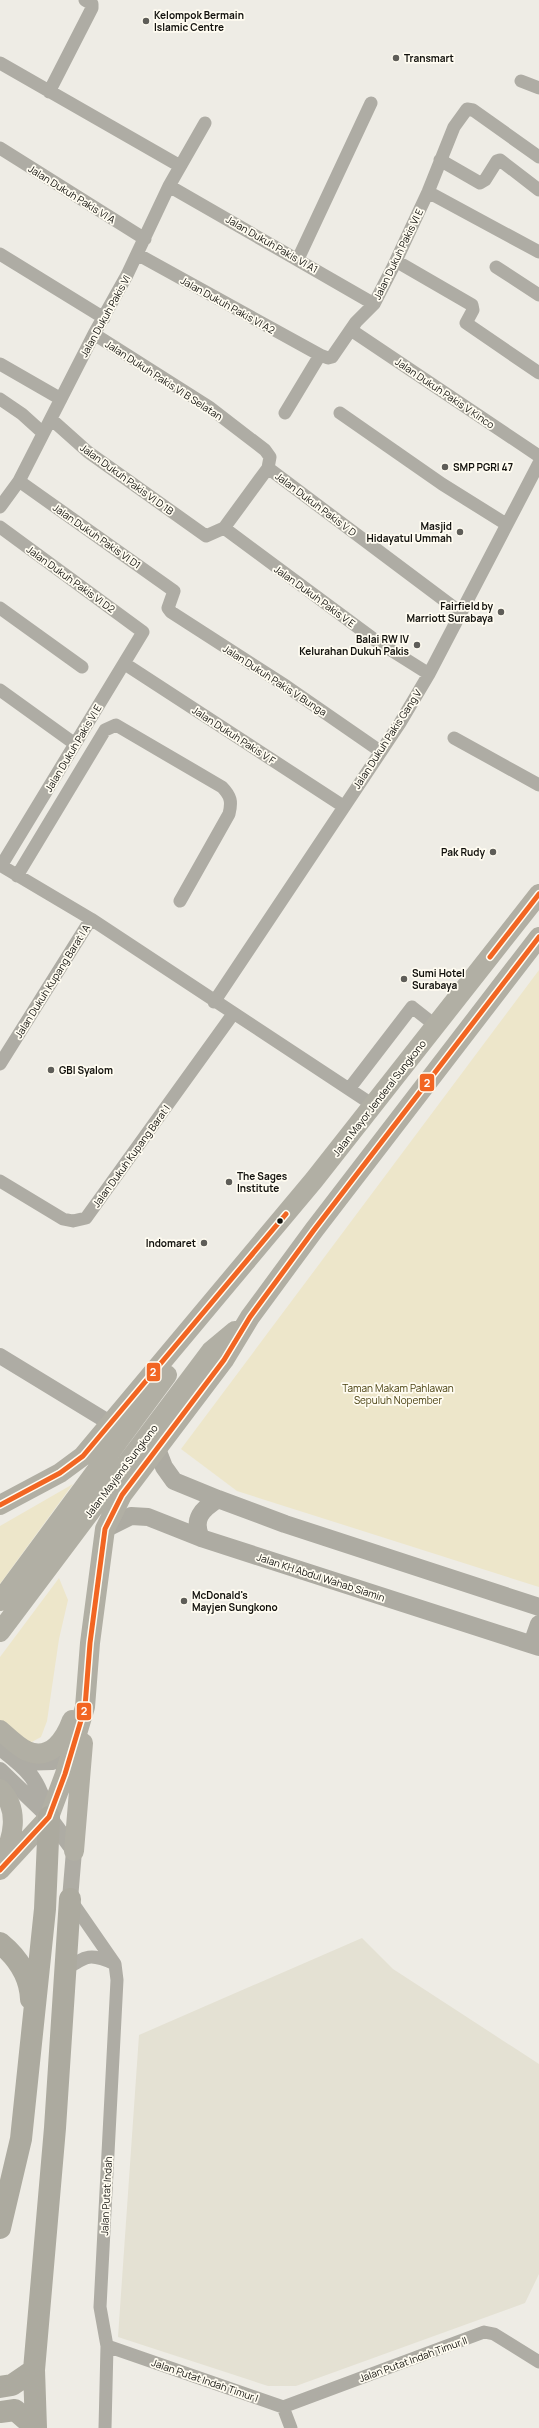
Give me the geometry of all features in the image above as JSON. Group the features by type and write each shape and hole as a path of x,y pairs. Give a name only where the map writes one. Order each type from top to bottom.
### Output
{"highway":[{"path":"0,2228 21,2139 45,1909 49,1817"},
{"path":"36,2428 34,2370 66,1970 70,1899"},
{"path":"0,1942 14,1955 23,1968 31,1992 32,2036"},
{"path":"0,2387 12,2385 34,2370"},
{"path":"0,2412 14,2410 36,2428"}],"main road":[{"name":"Jalan Mayor Jenderal Sungkono","path":"215,1300 373,1106 539,894"},
{"path":"74,1851 88,1663 105,1529 122,1495 224,1360 250,1317 383,1138 539,937"},
{"path":"0,1505 60,1473 77,1460 215,1300"},
{"name":"Jalan Mayjend Sungkono","path":"0,1602 178,1360 215,1300"},
{"name":"Jalan Mayjend Sungkono","path":"0,1632 211,1351 250,1317"},
{"path":"157,1449 164,1467 174,1481 285,1524 539,1608"},
{"path":"201,1538 197,1524 199,1516 203,1509 218,1499"},
{"name":"Jalan KH Abdul Wahab Siamin","path":"105,1529 131,1516 148,1517 201,1538 536,1645"},
{"path":"536,1645 539,1624"},
{"path":"0,1730 26,1751 37,1754 55,1749 66,1737 77,1707 88,1663"},
{"path":"0,1870 49,1817 71,1757 85,1707"},
{"path":"0,1789 12,1812 13,1830 5,1854 0,1861"}],"street":[{"path":"49,92 92,8 92,4 85,0"},
{"path":"0,63 180,166"},
{"path":"521,81 539,88"},
{"path":"298,259 371,103"},
{"name":"Jalan Dukuh Pakis VI E","path":"320,355 328,358 332,357 356,322 374,304 428,192 454,127 467,109 473,110 539,158"},
{"name":"Jalan Dukuh Pakis VI","path":"0,507 19,481 94,334 104,318 145,239 169,186 205,123"},
{"name":"Jalan Dukuh Pakis VI A","path":"0,148 145,239"},
{"path":"440,160 480,182 497,161 500,160 539,190"},
{"name":"Jalan Dukuh Pakis VI A1","path":"169,186 374,304"},
{"path":"428,192 539,252"},
{"path":"0,254 104,318"},
{"name":"Jalan Dukuh Pakis VI A2","path":"137,254 320,355"},
{"path":"396,261 472,305 473,310 466,324 539,373"},
{"path":"496,267 539,295"},
{"name":"Jalan Dukuh Pakis V Kinco","path":"351,330 539,456"},
{"name":"Jalan Dukuh Pakis VI B Selatan","path":"94,334 209,407 265,450 269,462"},
{"path":"285,413 320,355"},
{"path":"0,364 61,399"},
{"path":"0,399 22,414 44,433"},
{"path":"340,413 442,484 506,524"},
{"name":"Jalan Dukuh Pakis VI D 1B","path":"51,419 88,452 206,536 224,528"},
{"path":"224,528 269,462"},
{"name":"Jalan Dukuh Pakis V D","path":"269,462 460,612"},
{"name":"Jalan Dukuh Pakis Gang V","path":"214,1002 380,751 429,674 539,463"},
{"name":"Jalan Dukuh Pakis VI D1","path":"19,481 174,592 168,610"},
{"name":"Jalan Dukuh Pakis VI D2","path":"0,527 142,630"},
{"name":"Jalan Dukuh Pakis V E","path":"224,528 375,640 429,674"},
{"path":"0,608 82,667"},
{"name":"Jalan Dukuh Pakis V Bunga","path":"168,610 286,686 380,751"},
{"name":"Jalan Dukuh Pakis VI E","path":"0,866 142,636 142,630"},
{"name":"Jalan Dukuh Pakis V F","path":"125,664 343,806"},
{"path":"0,690 75,744"},
{"path":"17,876 105,730 116,725 222,787 230,798 232,804 229,814 180,901"},
{"path":"454,738 539,785"},
{"path":"0,866 91,919 373,1106"},
{"name":"Jalan Dukuh Kupang Barat I A","path":"0,1064 91,919"},
{"path":"349,1089 412,1007 436,1026"},
{"name":"Jalan Dukuh Kupang Barat I","path":"0,1181 63,1219 73,1221 86,1218 233,1014"},
{"path":"0,1356 110,1423"},
{"path":"0,1748 19,1763 38,1784 49,1817"},
{"path":"19,1763 52,1762 71,1757"},
{"path":"0,1770 49,1817 74,1851 70,1899"},
{"name":"Jalan Putat Indah","path":"70,1899 115,1964 117,1980 100,2307 107,2346 105,2428"},
{"path":"66,1970 84,1957 100,1958 115,1964"},
{"name":"Jalan Putat Indah Timur II","path":"283,2407 484,2332 494,2334 539,2362"},
{"name":"Jalan Putat Indah Timur I","path":"107,2346 283,2407"},
{"path":"283,2407 291,2428"}],"shaded area":[{"path":"362,1938 393,1969 539,2064 539,2274 525,2303 296,2386 268,2386 118,2337 139,2035"}],"green space":[{"name":"Taman Makam Pahlawan Sepuluh Nopember","path":"539,970 539,1587 237,1491 181,1449"},
{"path":"73,1484 0,1584 0,1526"},
{"path":"59,1578 68,1600 59,1639 47,1721 41,1737 28,1744 0,1727 0,1657"}],"transit line":[{"name":"2","path":"490,957 539,894"},
{"name":"2","path":"0,1870 49,1817 65,1774 85,1707 90,1643 105,1529 122,1495 224,1360 250,1317 314,1230 539,937"},
{"name":"2","path":"0,1505 60,1473 83,1456 286,1214"}],"place":[{"name":"Kelompok Bermain Islamic Centre","path":"146,21"},
{"name":"Transmart","path":"396,58"},
{"name":"SMP PGRI 47","path":"445,467"},
{"name":"Masjid Hidayatul Ummah","path":"460,532"},
{"name":"Fairfield by Marriott Surabaya","path":"501,612"},
{"name":"Balai RW IV Kelurahan Dukuh Pakis","path":"417,645"},
{"name":"Pak Rudy","path":"493,852"},
{"name":"Sumi Hotel Surabaya","path":"404,979"},
{"name":"GBI Syalom","path":"51,1070"},
{"name":"The Sages Institute","path":"229,1182"},
{"name":"Indomaret","path":"204,1243"},
{"name":"McDonald's Mayjen Sungkono","path":"184,1601"}]}
